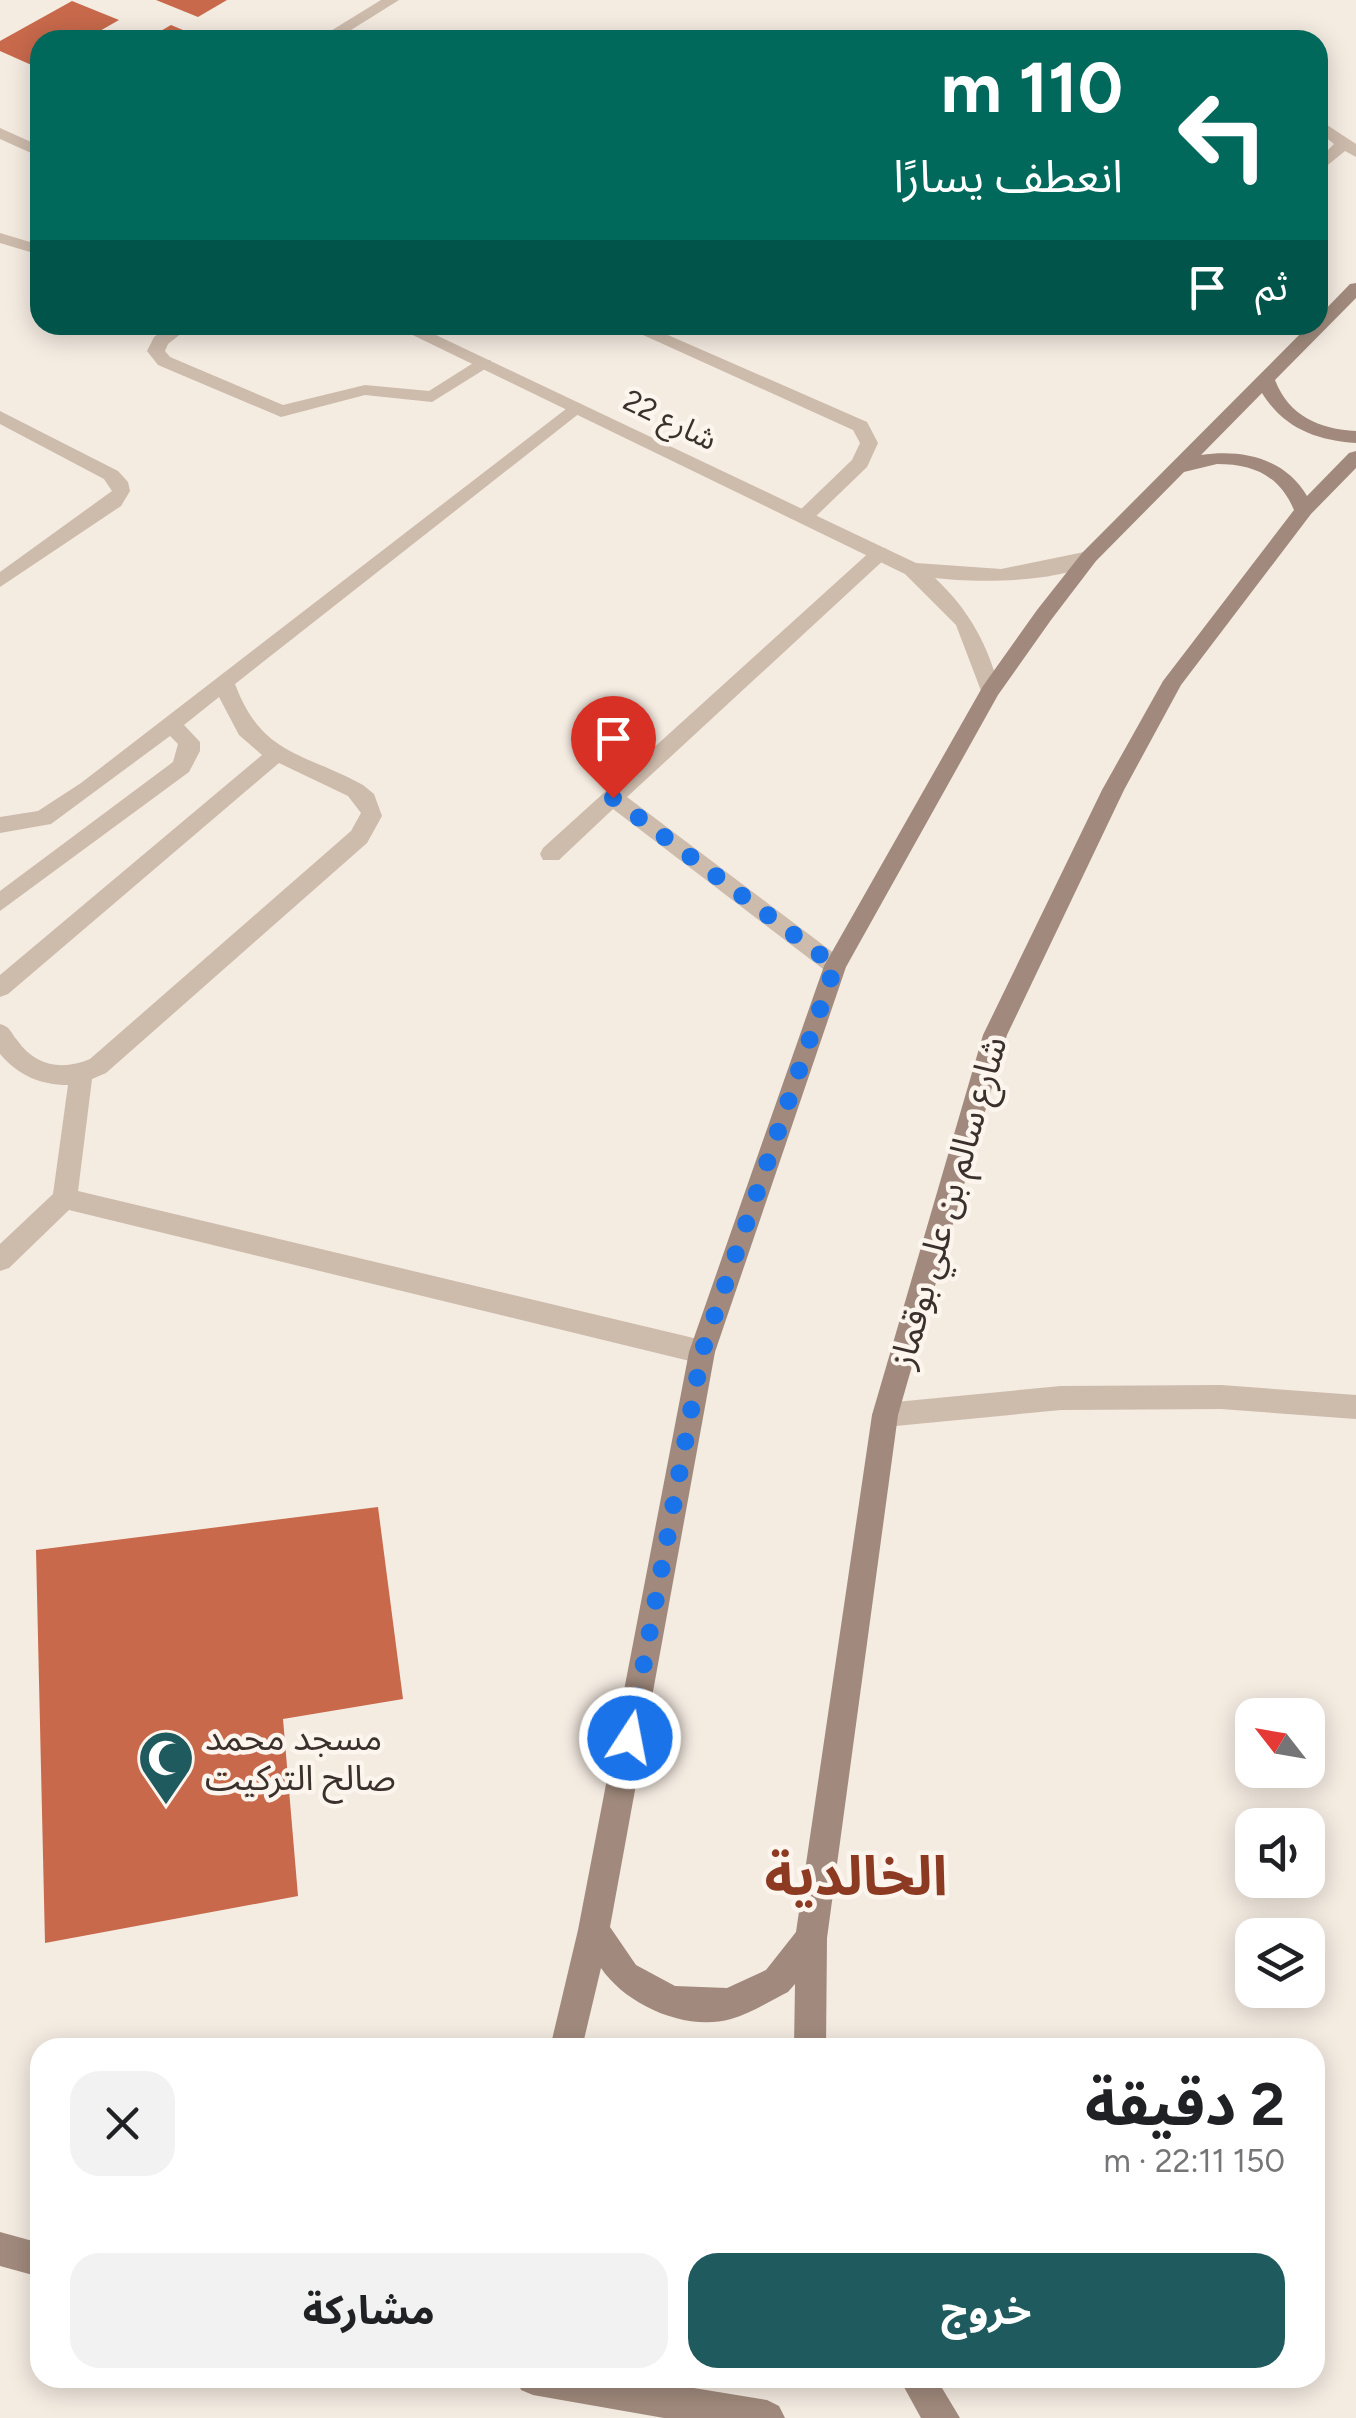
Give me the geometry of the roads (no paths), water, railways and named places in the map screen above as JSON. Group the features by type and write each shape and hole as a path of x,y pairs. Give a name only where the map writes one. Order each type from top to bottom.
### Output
{"main road":[{"path":"1328,316 1356,288"},
{"path":"568,2038 594,1930 702,1352 835,966 990,691 1089,557 1310,335"},
{"path":"1266,379 1270,398 1286,416 1312,429 1356,437"},
{"name":"شارع سالم بن علي بوقماز","path":"810,2038 812,1938 885,1415 994,1035 1113,790 1173,682 1304,510 1356,457"},
{"path":"1176,469 1213,458 1257,462 1282,474 1298,492 1304,510"},
{"path":"594,1930 625,1976 672,2002 728,2004 778,1981 812,1938"},
{"path":"0,2249 30,2257"},
{"path":"592,2388 767,2418"},
{"path":"922,2388 942,2418"}],"street":[{"path":"341,30 392,0"},
{"path":"1328,132 1349,149"},
{"path":"0,133 30,147"},
{"path":"0,238 30,247"},
{"path":"167,335 160,340 156,351 164,361 281,411 365,390 432,397 484,364"},
{"name":"شارع 22","path":"423,335 912,569 952,604 979,645 990,691"},
{"path":"653,335 860,426 870,443 860,463 804,517"},
{"path":"0,825 44,818 89,788 575,408"},
{"path":"0,417 111,475 119,482 121,492 114,502 0,582"},
{"path":"551,854 880,554"},
{"name":"شارع 22","path":"912,569 974,578 1036,574 1089,557"},
{"path":"0,1034 20,1061 35,1072 68,1078 98,1066 359,836 371,819 372,808 363,794 275,755 247,732 236,718 224,682"},
{"path":"0,903 181,766 189,742 171,724"},
{"path":"0,988 275,755"},
{"path":"613,798 835,966"},
{"path":"0,1260 65,1198 81,1075"},
{"path":"65,1198 702,1352"},
{"path":"885,1415 1061,1398 1221,1397 1356,1407"}],"place":[{"name":"مسجد محمد صالح التركيت","path":"166,1807"}],"district":[{"name":"الخالدية","path":"856,1876"}]}
